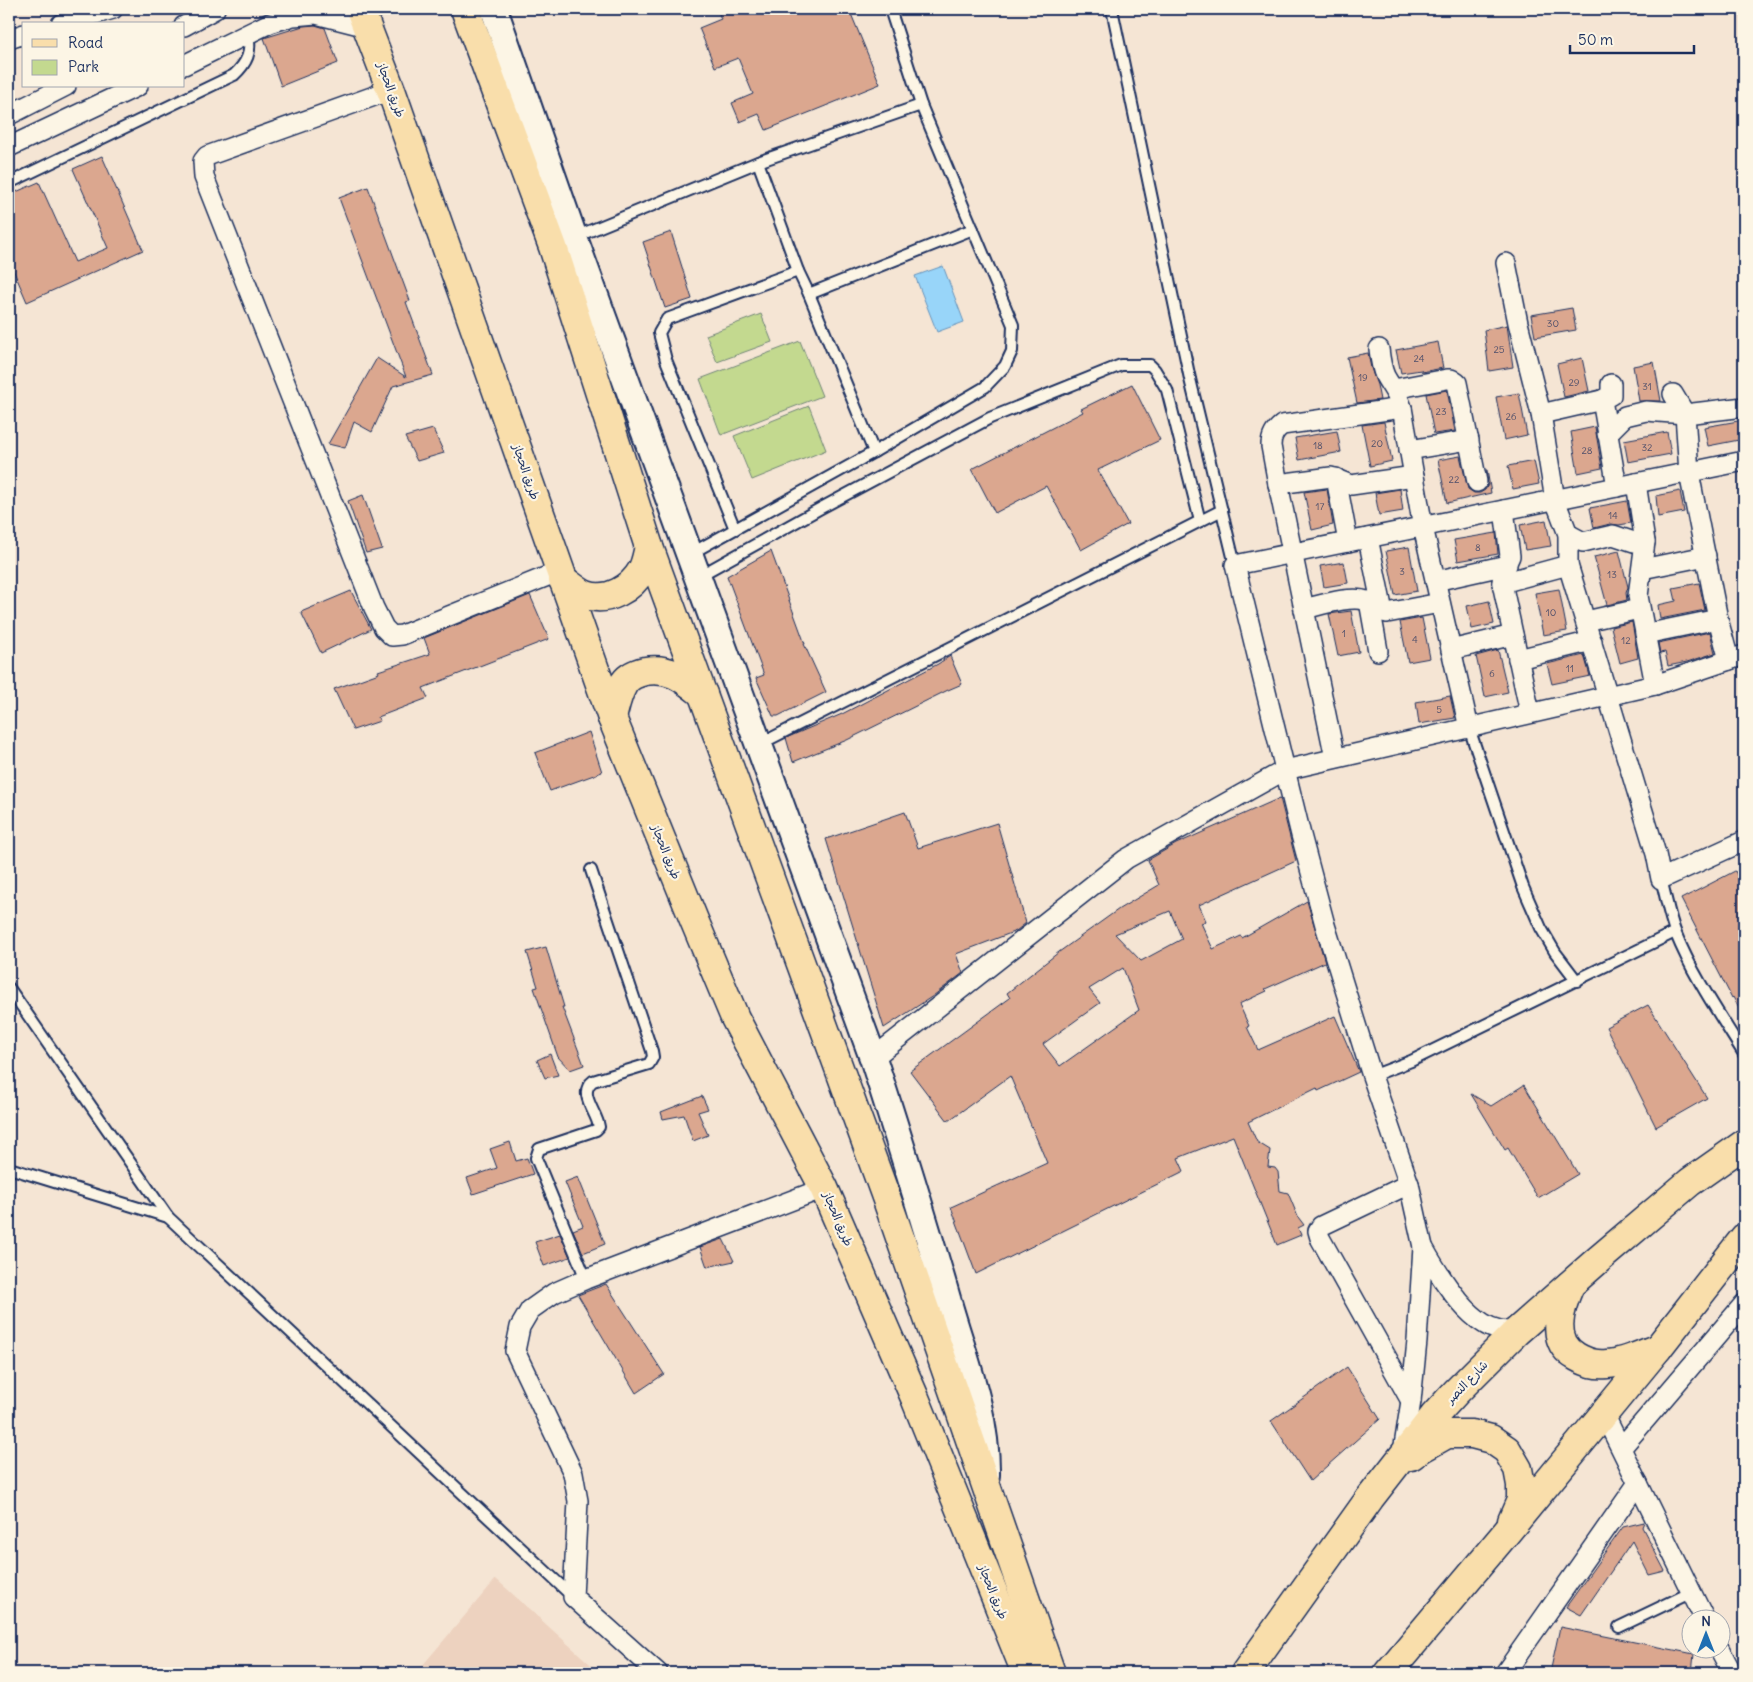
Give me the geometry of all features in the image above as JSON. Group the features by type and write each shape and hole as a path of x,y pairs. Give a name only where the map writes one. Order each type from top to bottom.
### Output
{"main road":[{"path":"465,9 564,242 694,566 873,1058 913,1182 979,1407 986,1451 986,1486"},
{"path":"494,9 564,242 649,547 886,1196 1051,1673"},
{"name":"طريق الحجاز","path":"364,18 612,718 735,1018 824,1188 915,1398 1026,1673"},
{"path":"562,575 586,595 607,597 620,592 634,583 644,568 649,547"},
{"path":"612,718 616,700 623,683 636,673 659,669 681,677 703,694"},
{"name":"شارع النصر","path":"1245,1673 1370,1498 1434,1416 1516,1332 1690,1182 1744,1144"},
{"path":"1388,1673 1604,1414 1744,1238"},
{"path":"1571,1284 1561,1305 1559,1327 1562,1343 1572,1354 1590,1364 1608,1364 1627,1360 1658,1348"},
{"path":"1397,1464 1447,1434 1472,1434 1491,1439 1507,1450 1518,1469 1521,1485 1521,1500 1506,1533"}],"street":[{"path":"68,22 113,9"},
{"path":"185,25 215,9"},
{"path":"185,64 270,24 293,16 316,14 364,18"},
{"path":"9,39 22,35"},
{"path":"9,114 62,88"},
{"path":"9,147 134,88"},
{"path":"391,90 207,156 203,161 204,177 374,608 384,628 392,636 402,636 562,575"},
{"path":"1506,263 1518,323 1541,414 1555,500 1568,534 1568,565 1656,854 1660,878 1744,841"},
{"path":"1379,349 1380,363 1399,398 1402,408 1422,527 1469,728"},
{"path":"1394,389 1447,379 1454,381 1459,386 1478,482"},
{"path":"1541,414 1606,392 1607,434 1617,487"},
{"path":"873,1058 1126,859 1285,770 1655,685 1736,658 1718,619 1689,473 1685,414 1673,394"},
{"path":"1607,434 1625,416 1646,411 1685,414 1744,407"},
{"path":"1335,758 1270,446 1271,440 1277,429 1282,425 1402,408"},
{"path":"1410,450 1469,440"},
{"path":"1516,1332 1499,1330 1484,1324 1470,1314 1438,1274 1423,1247 1408,1184 1372,1076 1326,925 1285,770 1235,565 1744,461"},
{"path":"1278,484 1325,477 1336,478 1351,485 1414,476"},
{"path":"1336,478 1348,542"},
{"path":"1636,483 1645,542 1639,583 1639,609 1655,685"},
{"path":"1504,510 1510,556 1504,574 1513,636 1530,714"},
{"path":"1568,534 1583,542 1613,535 1634,542 1645,542"},
{"path":"1368,538 1376,607 1378,651"},
{"path":"1642,569 1706,556"},
{"path":"1435,582 1568,565"},
{"path":"1304,609 1354,599 1390,613 1440,603"},
{"path":"1586,621 1639,609"},
{"path":"1644,634 1718,619"},
{"path":"1451,650 1513,636"},
{"path":"1518,659 1592,641"},
{"path":"1408,1184 1321,1226 1318,1231 1324,1246 1411,1401"},
{"path":"658,1673 573,1597 578,1501 573,1473 515,1351 520,1327 530,1310 554,1293 824,1188"},
{"path":"1397,1464 1411,1401 1423,1247"},
{"path":"1622,1447 1744,1304"},
{"path":"1604,1414 1622,1447 1700,1610"},
{"path":"1505,1673 1638,1482"},
{"path":"1725,1660 1732,1673"}],"lane":[{"path":"694,566 735,529 874,452 985,387 1005,366 1012,350 1013,325 921,105 890,9"},
{"path":"1112,9 1190,380 1235,565"},
{"path":"9,183 234,75 243,67 248,57 250,46 248,34"},
{"path":"564,242 758,162 921,105"},
{"path":"758,162 798,272 809,294 874,452"},
{"path":"809,294 973,229"},
{"path":"735,529 666,360 659,334 666,319 798,272"},
{"path":"694,566 822,508 990,418 1121,365 1150,366 1167,390 1200,521"},
{"path":"759,745 1222,510"},
{"path":"1469,728 1526,895 1540,928 1577,981"},
{"path":"586,1279 536,1158 539,1149 596,1130 599,1127 586,1092 588,1084 649,1064 653,1057 591,870"},
{"path":"1660,878 1675,932 1684,952 1714,1006 1744,1054"},
{"path":"1372,1076 1411,1061 1675,932"},
{"path":"9,988 168,1217 573,1597"},
{"path":"9,1168 168,1217"},
{"path":"1619,1627 1692,1592"}],"shaded area":[{"path":"496,1579 600,1673 416,1673"}],"green space":[{"path":"761,314 772,342 717,362 706,335"},
{"path":"800,341 822,396 721,435 700,379"},
{"path":"809,406 826,450 752,480 734,436"}],"water":[{"path":"943,266 964,322 937,332 915,276"}],"building":[{"path":"717,9 849,9 880,84 766,130 759,114 740,122 732,103 753,94 738,58 715,67 699,28 721,19"},
{"path":"315,25 325,28 338,63 281,86 264,38 303,26"},
{"path":"102,156 143,250 27,302 9,260 9,195 39,182 75,262 108,248 73,169"},
{"path":"368,187 410,301 406,302 433,375 393,386 372,432 354,422 345,448 328,444 377,358 406,377 339,198"},
{"path":"671,232 692,299 665,308 643,242"},
{"path":"1572,308 1576,330 1535,337 1531,315"},
{"path":"1507,325 1513,367 1489,371 1484,330"},
{"path":"1438,342 1443,368 1401,373 1396,350"},
{"path":"1368,353 1380,400 1357,403 1347,357"},
{"path":"1582,358 1589,391 1564,397 1557,364"},
{"path":"1654,362 1661,401 1639,401 1633,366"},
{"path":"1132,384 1160,440 1098,470 1128,524 1081,550 1046,486 995,513 972,469 1083,412 1081,409"},
{"path":"1447,390 1455,431 1434,434 1426,394"},
{"path":"1519,393 1527,435 1504,440 1496,397"},
{"path":"1744,420 1744,439 1708,446 1704,427"},
{"path":"1384,422 1392,461 1370,466 1362,425"},
{"path":"1595,427 1602,468 1578,473 1571,432"},
{"path":"433,429 444,453 417,461 405,437"},
{"path":"1337,431 1341,452 1299,460 1295,438"},
{"path":"1667,432 1671,454 1628,462 1624,440"},
{"path":"1460,456 1468,489 1474,493 1480,493 1485,490 1488,485 1487,470 1491,493 1447,503 1438,460"},
{"path":"1534,461 1539,484 1513,489 1508,466"},
{"path":"1327,489 1333,525 1312,530 1304,492"},
{"path":"1400,489 1403,511 1379,515 1375,493"},
{"path":"1680,491 1684,512 1658,517 1656,496"},
{"path":"363,495 382,549 366,553 348,501"},
{"path":"1627,501 1631,523 1610,524 1594,528 1590,508"},
{"path":"1546,520 1551,546 1525,550 1520,525"},
{"path":"1496,533 1498,554 1458,561 1454,540"},
{"path":"1409,547 1417,591 1395,595 1386,551"},
{"path":"771,551 804,644 826,692 778,716 773,716 756,678 764,675 727,576"},
{"path":"1619,551 1628,587 1626,593 1627,600 1607,605 1594,557"},
{"path":"1344,562 1348,583 1324,587 1320,566"},
{"path":"1699,583 1705,610 1660,619 1658,605 1676,601 1673,588"},
{"path":"1559,589 1567,631 1543,635 1535,593"},
{"path":"351,591 371,629 321,653 301,612"},
{"path":"530,595 549,639 423,688 428,698 378,717 380,721 353,730 334,689 379,673 378,671 430,654 424,638"},
{"path":"1489,601 1494,624 1472,629 1467,606"},
{"path":"1351,611 1359,652 1338,656 1329,614"},
{"path":"1422,618 1430,658 1408,662 1400,622"},
{"path":"1632,622 1638,658 1620,663 1611,627"},
{"path":"1710,632 1715,653 1668,666 1665,652 1660,653 1658,643"},
{"path":"1498,650 1508,692 1485,697 1476,656"},
{"path":"1584,655 1590,676 1552,684 1547,664"},
{"path":"950,656 962,684 847,740 793,762 786,738 842,714"},
{"path":"1450,696 1455,718 1419,724 1416,702"},
{"path":"589,732 602,772 550,791 535,753"},
{"path":"1280,798 1296,861 1199,905 1206,921 1201,923 1213,949 1241,936 1242,938 1307,901 1325,962 1265,989 1267,991 1239,1004 1258,1050 1335,1016 1359,1072 1318,1091 1317,1088 1248,1122 1257,1142 1270,1150 1268,1167 1275,1168 1278,1172 1280,1191 1288,1193 1298,1217 1304,1225 1298,1228 1301,1235 1277,1245 1233,1136 1178,1158 1184,1171 976,1274 951,1207 1047,1163 1010,1076 948,1121 910,1071 1010,998 1007,993 1059,952 1119,909 1159,885 1148,860 1176,844","holes":["1170,911 1182,939 1141,961 1115,934","1123,968 1139,1010 1060,1066 1043,1044 1100,1003 1089,989"]},
{"path":"905,812 918,848 997,823 1026,923 1016,931 956,954 963,973 933,996 884,1028 826,839"},
{"path":"1735,871 1744,889 1744,1018 1681,899"},
{"path":"546,947 564,1007 562,1007 584,1065 570,1070 558,1057 534,988 538,987 527,952"},
{"path":"1648,1005 1707,1098 1656,1127 1606,1027"},
{"path":"550,1054 558,1075 545,1078 537,1060"},
{"path":"1524,1085 1578,1174 1538,1198 1508,1148 1505,1150 1471,1094 1491,1106"},
{"path":"702,1096 708,1109 698,1112 708,1135 693,1141 684,1115 663,1119 661,1112"},
{"path":"510,1142 516,1161 527,1158 533,1174 473,1194 467,1178 497,1168 490,1149"},
{"path":"578,1177 605,1244 583,1253 573,1230 583,1226 565,1182"},
{"path":"560,1234 570,1257 544,1266 535,1242"},
{"path":"723,1239 734,1261 707,1267 700,1247"},
{"path":"606,1284 664,1374 636,1393 578,1295"},
{"path":"1347,1367 1380,1419 1310,1481 1271,1421"},
{"path":"1644,1522 1642,1527 1665,1571 1649,1575 1632,1541 1581,1615 1566,1607 1623,1527"},
{"path":"1560,1627 1680,1651 1680,1660 1693,1660 1692,1673 1550,1673"}]}
